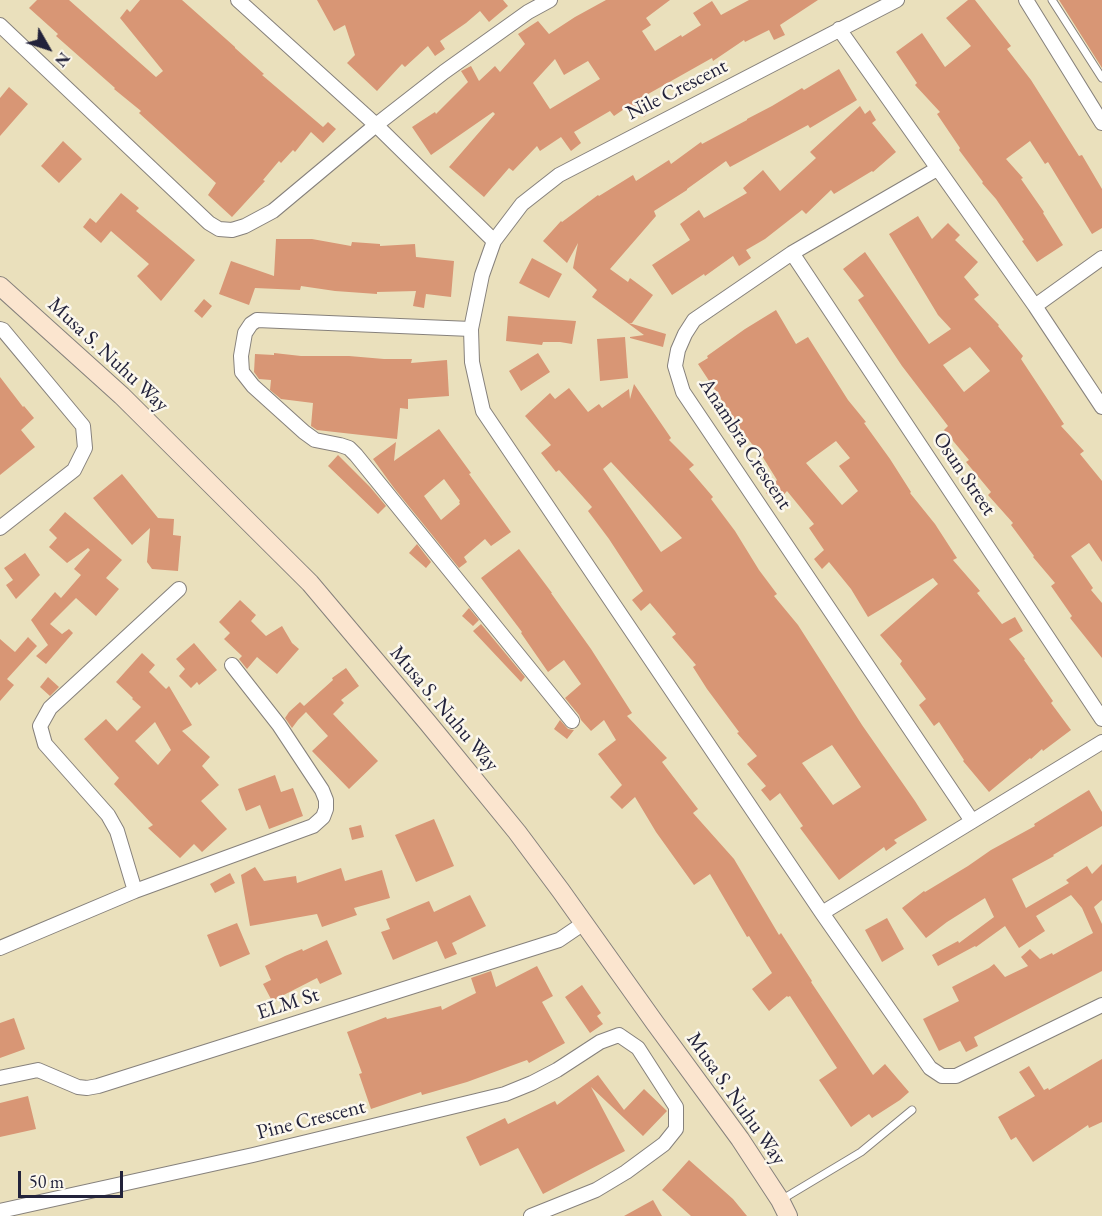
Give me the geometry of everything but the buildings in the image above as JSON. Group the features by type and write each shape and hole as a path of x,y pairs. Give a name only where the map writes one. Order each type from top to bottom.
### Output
{"street":[{"path":"0,25 208,223 219,229 232,230 245,226 273,211 444,72 528,12 550,0"},
{"name":"Nile Crescent","path":"897,0 559,175 522,204 494,240 482,275 471,329 472,362 483,411 930,1068 942,1076 956,1076 1102,1005"},
{"path":"1026,0 1102,123"},
{"path":"245,2 494,240"},
{"path":"839,29 1035,306 1102,407"},
{"name":"Anambra Crescent","path":"937,169 792,253 694,320 678,350 675,366 683,392 972,821"},
{"name":"Osun Street","path":"792,253 1102,719"},
{"path":"1035,306 1102,258"},
{"name":"Musa S. Nuhu Way","path":"0,286 122,396 310,583 428,723 561,891 740,1139 784,1208"},
{"path":"471,329 256,320 245,333 241,356 242,372 253,386 304,432 315,440 349,448 356,455 572,720"},
{"path":"0,329 82,426 85,448 74,470 0,528"},
{"path":"135,891 117,831 108,815 45,744 40,726 50,708 179,589"},
{"path":"0,948 135,891 313,826 323,817 326,800 322,790 279,725 232,665"},
{"path":"822,912 1102,742"},
{"name":"ELM St","path":"0,1078 38,1070 78,1087 98,1086 559,940 584,923"},
{"name":"Pine Crescent","path":"0,1211 252,1155 505,1094 532,1083 600,1042 619,1035 638,1048 676,1107 676,1129 664,1144 626,1172 596,1190 531,1216"}],"lane":[{"path":"1052,0 1102,78"},
{"path":"784,1208 861,1152 912,1110"}]}
